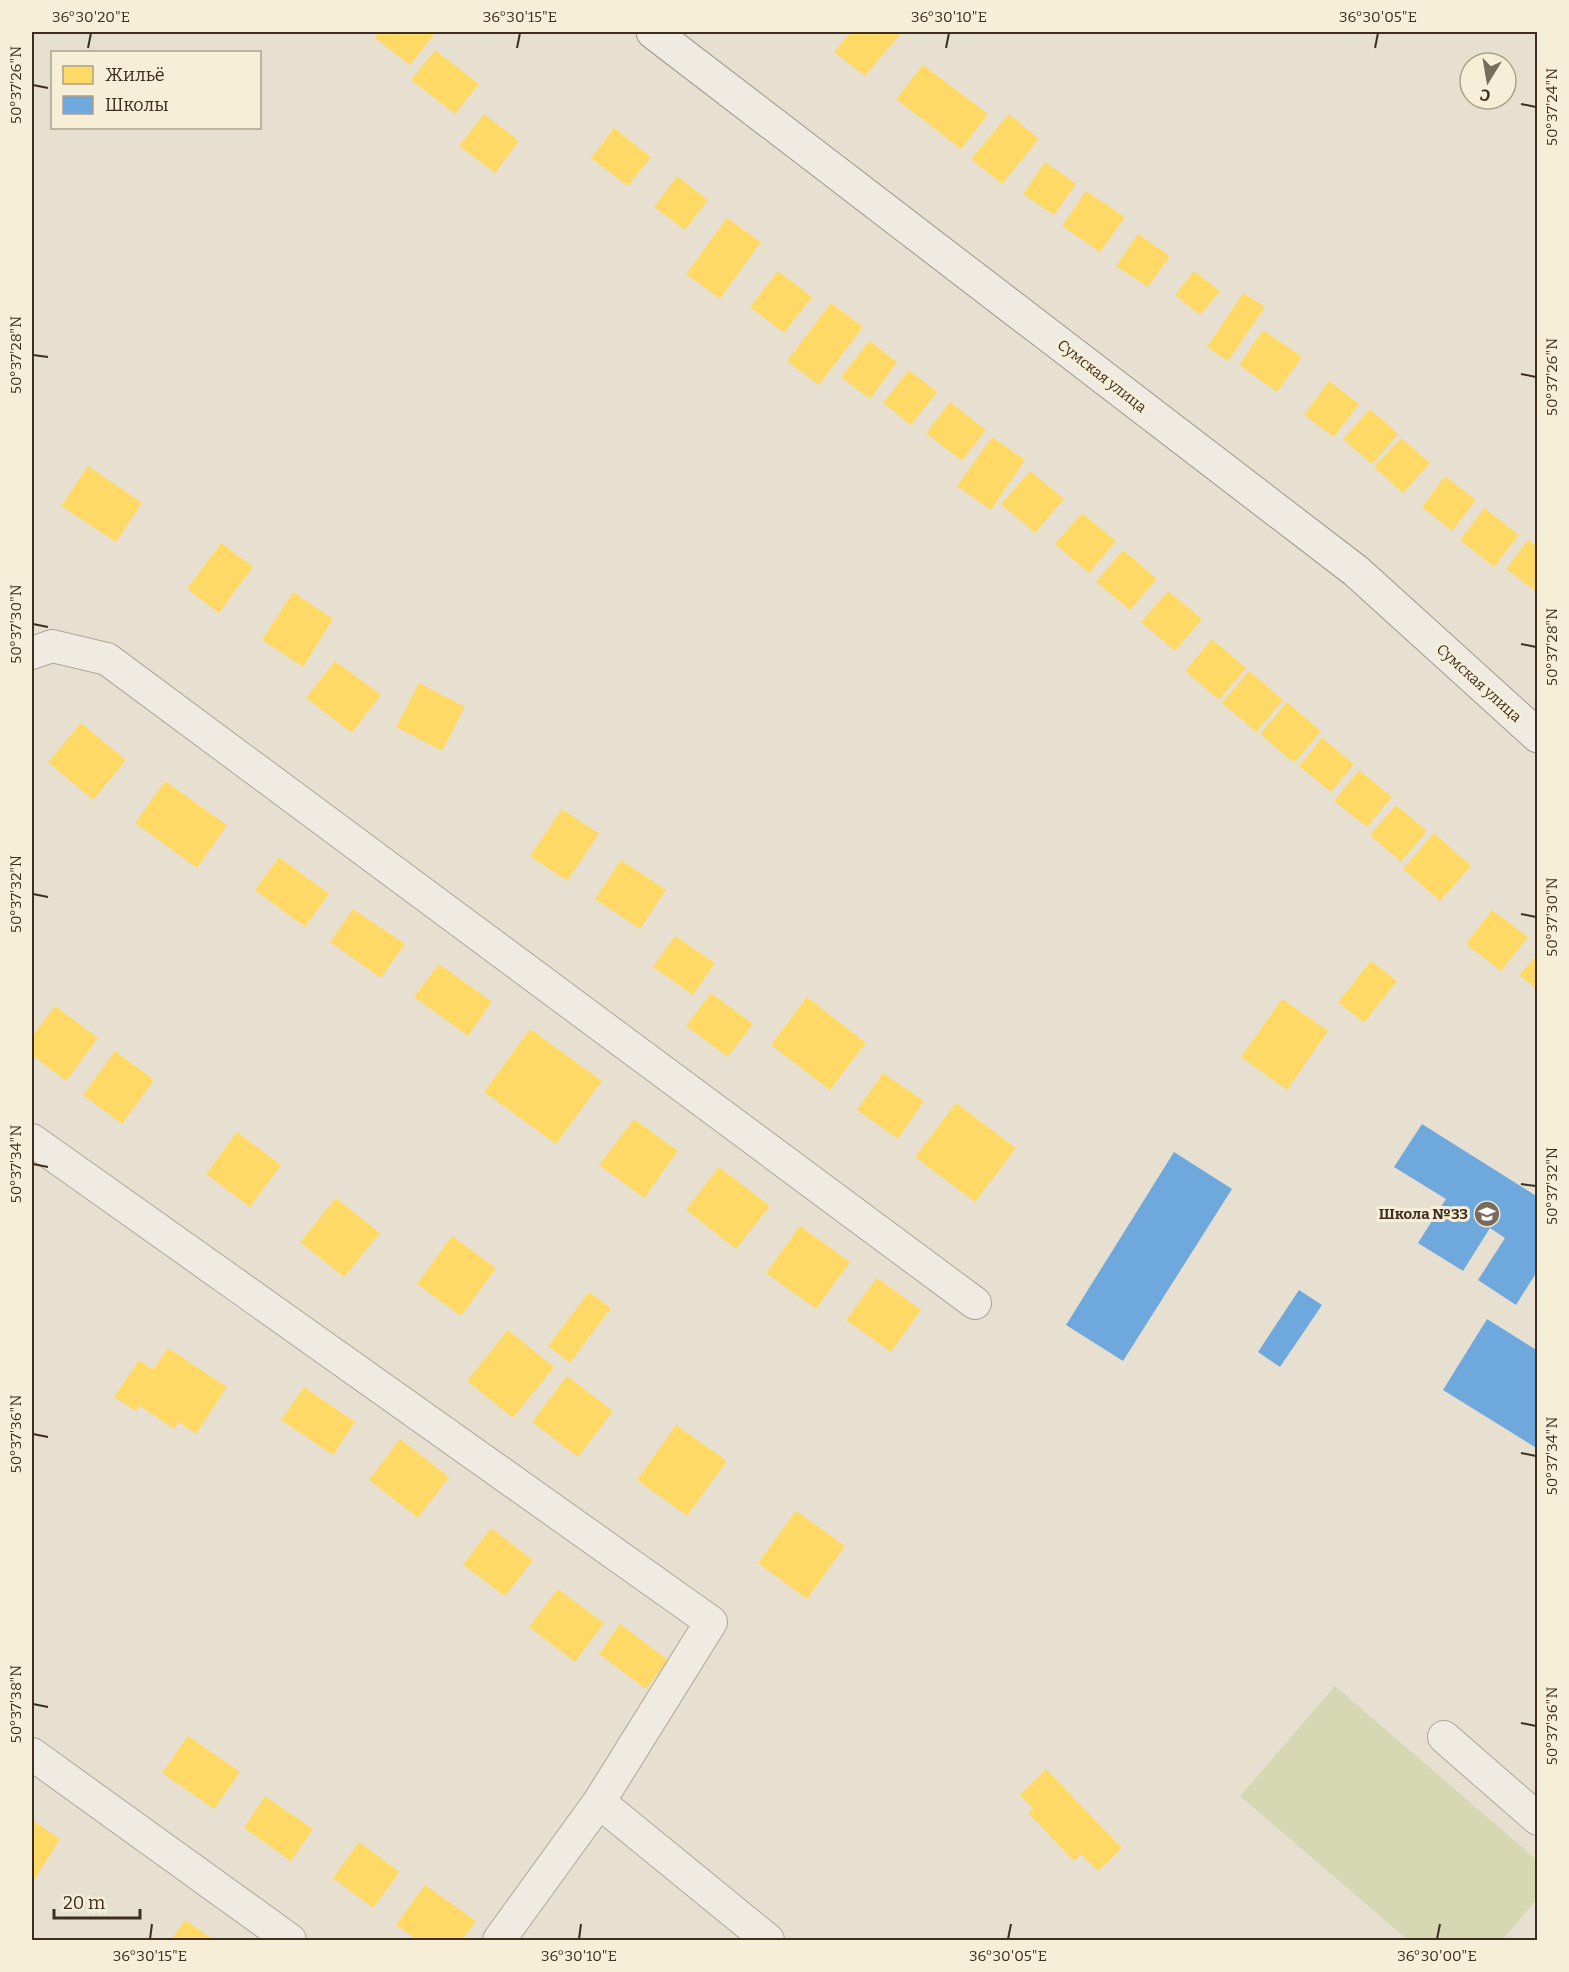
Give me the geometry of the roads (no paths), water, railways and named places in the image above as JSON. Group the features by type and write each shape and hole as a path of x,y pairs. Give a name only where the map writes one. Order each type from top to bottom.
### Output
{"main road":[{"name":"Сумская улица","path":"654,32 1356,571 1538,736"}],"street":[{"path":"32,653 52,646 107,659 975,1302"},
{"path":"32,1140 711,1622 599,1802 499,1941"},
{"path":"1444,1737 1538,1819"},
{"path":"32,1754 290,1941"},
{"path":"599,1802 768,1941"}],"place":[{"name":"Школа №33","path":"1487,1214"}]}
